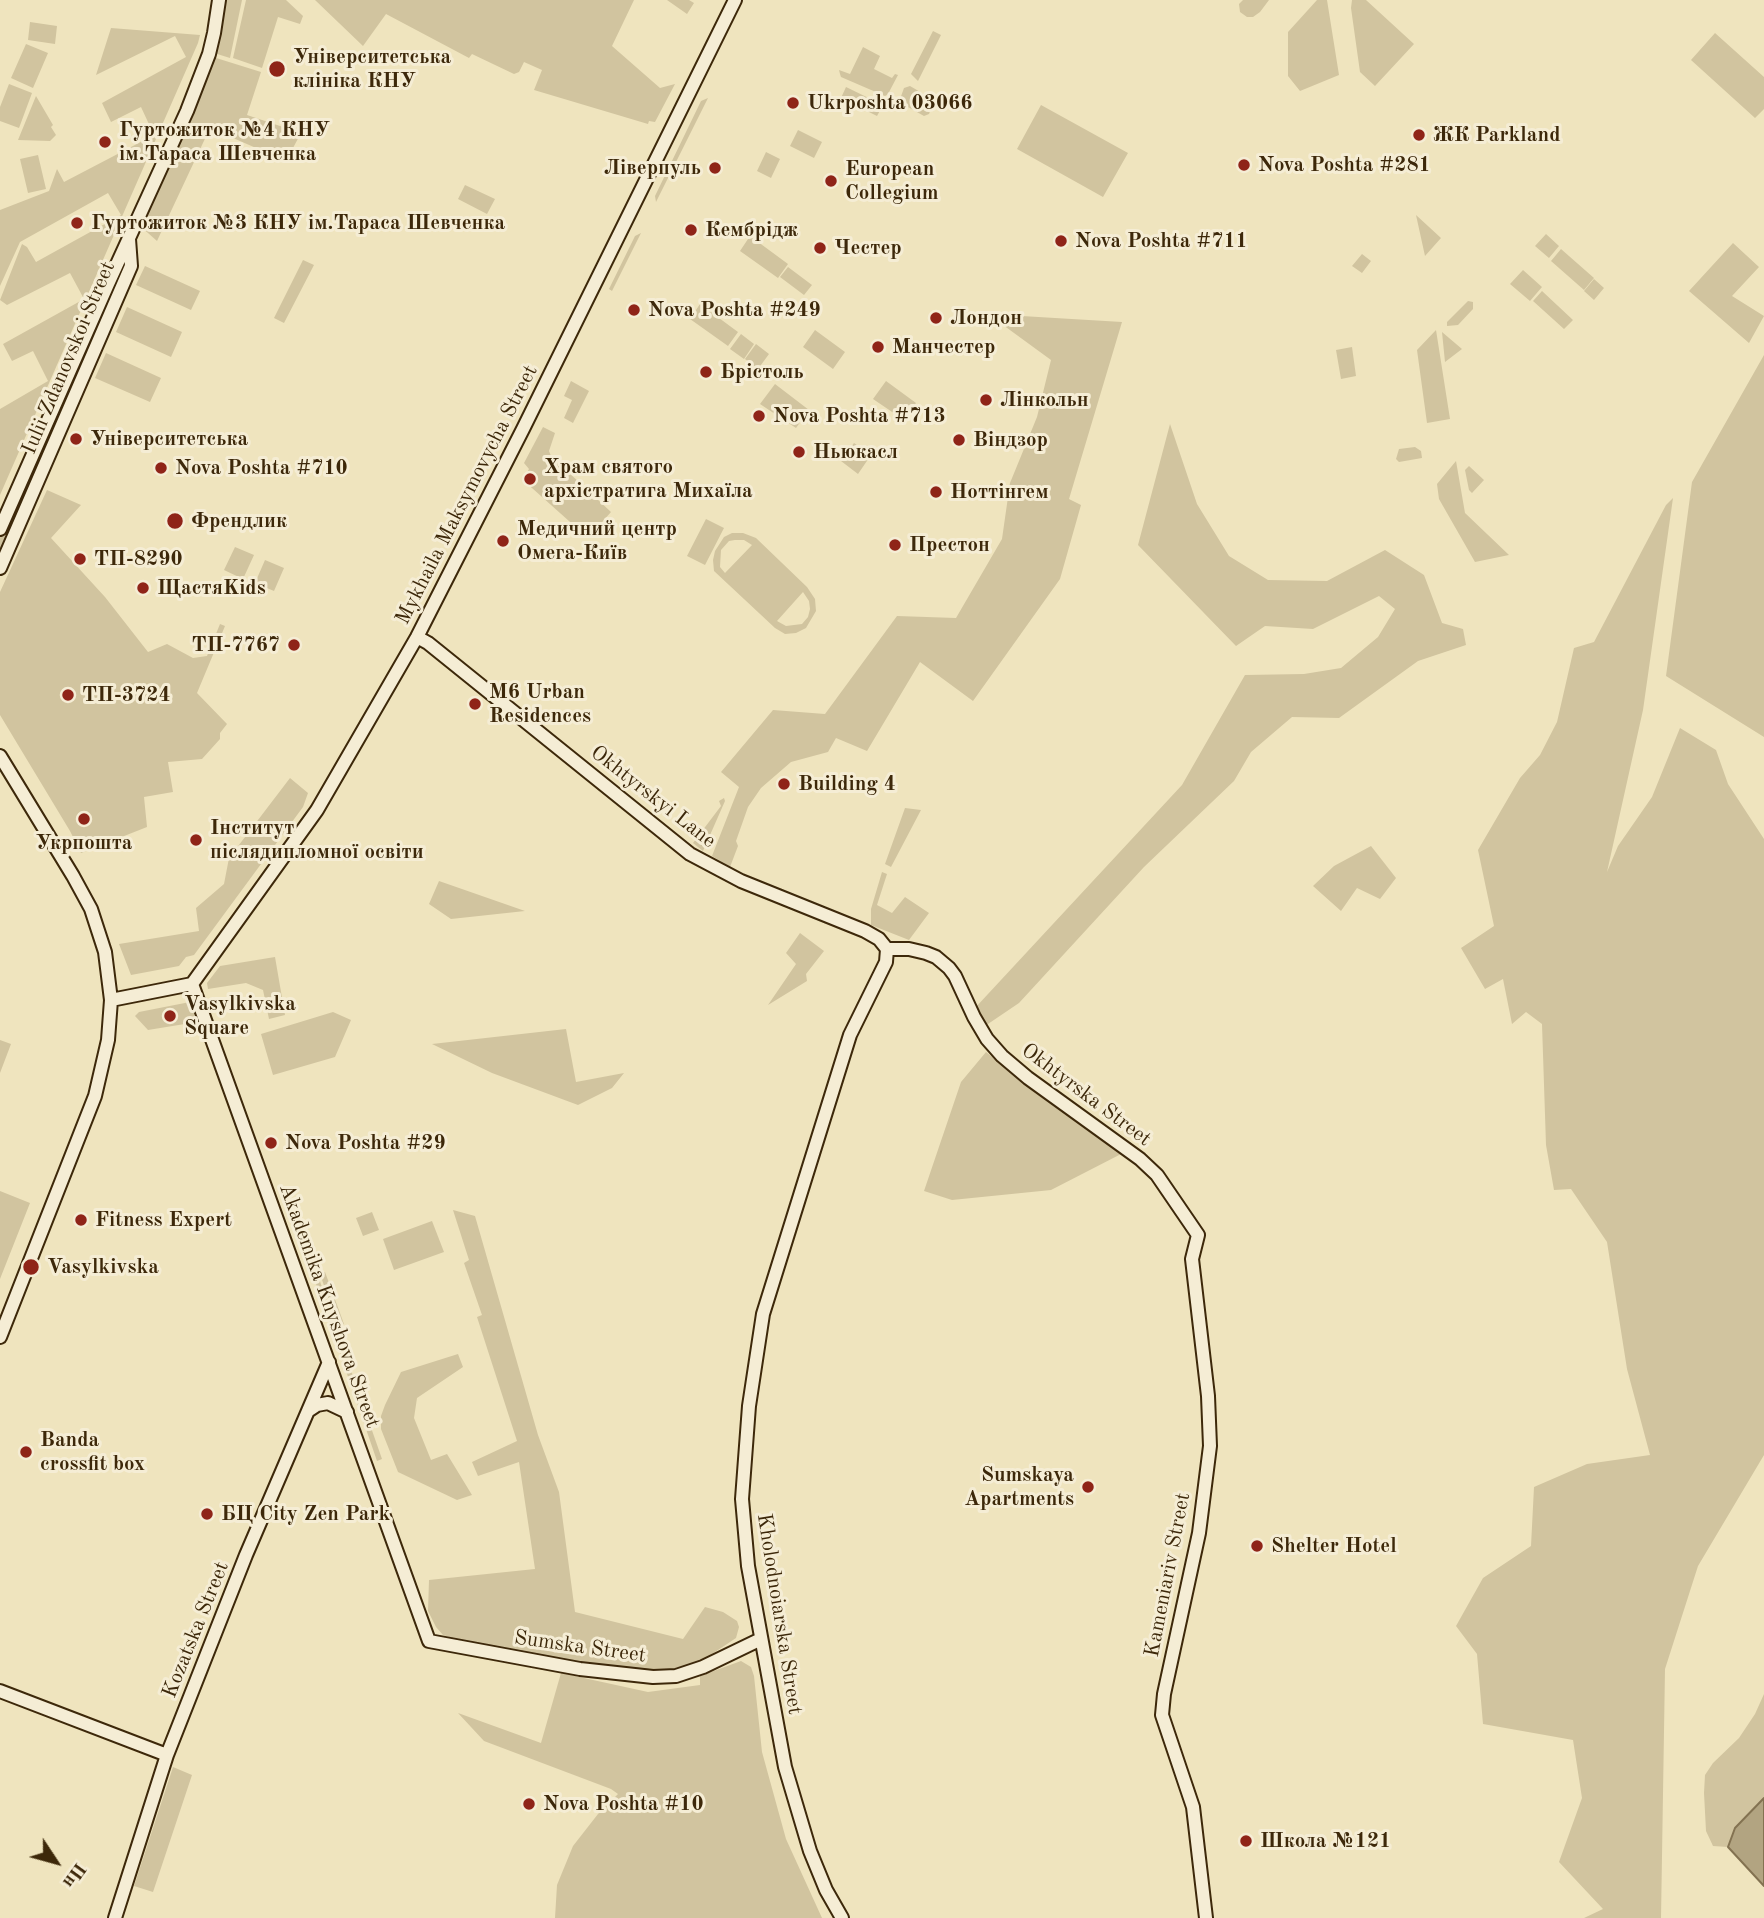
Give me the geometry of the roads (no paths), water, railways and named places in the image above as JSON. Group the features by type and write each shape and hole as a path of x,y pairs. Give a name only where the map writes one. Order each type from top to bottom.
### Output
{"street":[{"name":"Iulii Zdanovskoi Street","path":"0,529 187,111 209,54 219,0"},
{"name":"Mykhaila Maksymovycha Street","path":"192,984 317,810 417,637 736,0"},
{"name":"Iulii Zdanovskoi Street","path":"0,568 131,266 129,239"},
{"name":"Okhtyrskyi Lane","path":"417,637 428,643 690,854 741,881 865,931 887,949"},
{"path":"0,756 74,876 90,909 105,952 111,1000 104,1064 95,1096 0,1337"},
{"name":"Okhtyrska Street","path":"887,949 909,949 926,953 936,957 949,968 987,1039 1002,1056 1140,1159 1157,1175 1198,1235"},
{"name":"Kholodnoiarska Street","path":"842,1918 826,1890 810,1852 794,1801 775,1718 748,1566 743,1499 749,1406 763,1314 850,1035 886,962 887,949"},
{"path":"111,1000 192,984"},
{"name":"Akademika Knyshova Street","path":"192,984 429,1641"},
{"name":"Kameniariv Street","path":"1198,1235 1192,1259 1209,1408 1208,1471 1199,1533 1164,1694 1162,1715 1193,1807 1206,1918"},
{"name":"Kozatska Street","path":"115,1918 167,1755 246,1555 329,1362"},
{"path":"307,1411 328,1403 347,1412"},
{"name":"Sumska Street","path":"429,1641 580,1669 653,1677 676,1676 703,1667 761,1639"},
{"path":"0,1691 167,1755"}],"place":[{"name":"Університетська клініка КНУ","path":"277,69"},
{"name":"Ukrposhta 03066","path":"793,103"},
{"name":"ЖК Parkland","path":"1419,135"},
{"name":"Гуртожиток №4 КНУ ім.Тараса Шевченка","path":"105,142"},
{"name":"Nova Poshta #281","path":"1244,165"},
{"name":"Ліверпуль","path":"715,168"},
{"name":"European Collegium","path":"831,181"},
{"name":"Гуртожиток №3 КНУ ім.Тараса Шевченка","path":"77,223"},
{"name":"Кембрідж","path":"691,230"},
{"name":"Nova Poshta #711","path":"1061,241"},
{"name":"Честер","path":"820,248"},
{"name":"Nova Poshta #249","path":"634,310"},
{"name":"Лондон","path":"936,318"},
{"name":"Манчестер","path":"878,347"},
{"name":"Брістоль","path":"706,372"},
{"name":"Лінкольн","path":"986,400"},
{"name":"Nova Poshta #713","path":"759,416"},
{"name":"Університетська","path":"76,439"},
{"name":"Віндзор","path":"959,440"},
{"name":"Ньюкасл","path":"799,452"},
{"name":"Nova Poshta #710","path":"161,468"},
{"name":"Храм святого архістратига Михаїла","path":"530,479"},
{"name":"Ноттінгем","path":"936,492"},
{"name":"Френдлик","path":"175,521"},
{"name":"Медичний центр Омега-Київ","path":"503,541"},
{"name":"Престон","path":"895,545"},
{"name":"ТП-8290","path":"80,559"},
{"name":"ЩастяKids","path":"143,588"},
{"name":"ТП-7767","path":"294,645"},
{"name":"ТП-3724","path":"68,695"},
{"name":"M6 Urban Residences","path":"475,704"},
{"name":"Building 4","path":"784,784"},
{"name":"Укрпошта","path":"84,819"},
{"name":"Інститут післядипломної освіти","path":"196,840"},
{"name":"Vasylkivska Square","path":"170,1016"},
{"name":"Nova Poshta #29","path":"271,1143"},
{"name":"Fitness Expert","path":"81,1220"},
{"name":"Vasylkivska","path":"31,1267"},
{"name":"Banda crossfit box","path":"26,1452"},
{"name":"Sumskaya Apartments","path":"1088,1487"},
{"name":"БЦ City Zen Park","path":"207,1514"},
{"name":"Shelter Hotel","path":"1257,1546"},
{"name":"Nova Poshta #10","path":"529,1804"},
{"name":"Школа №121","path":"1246,1841"}]}
